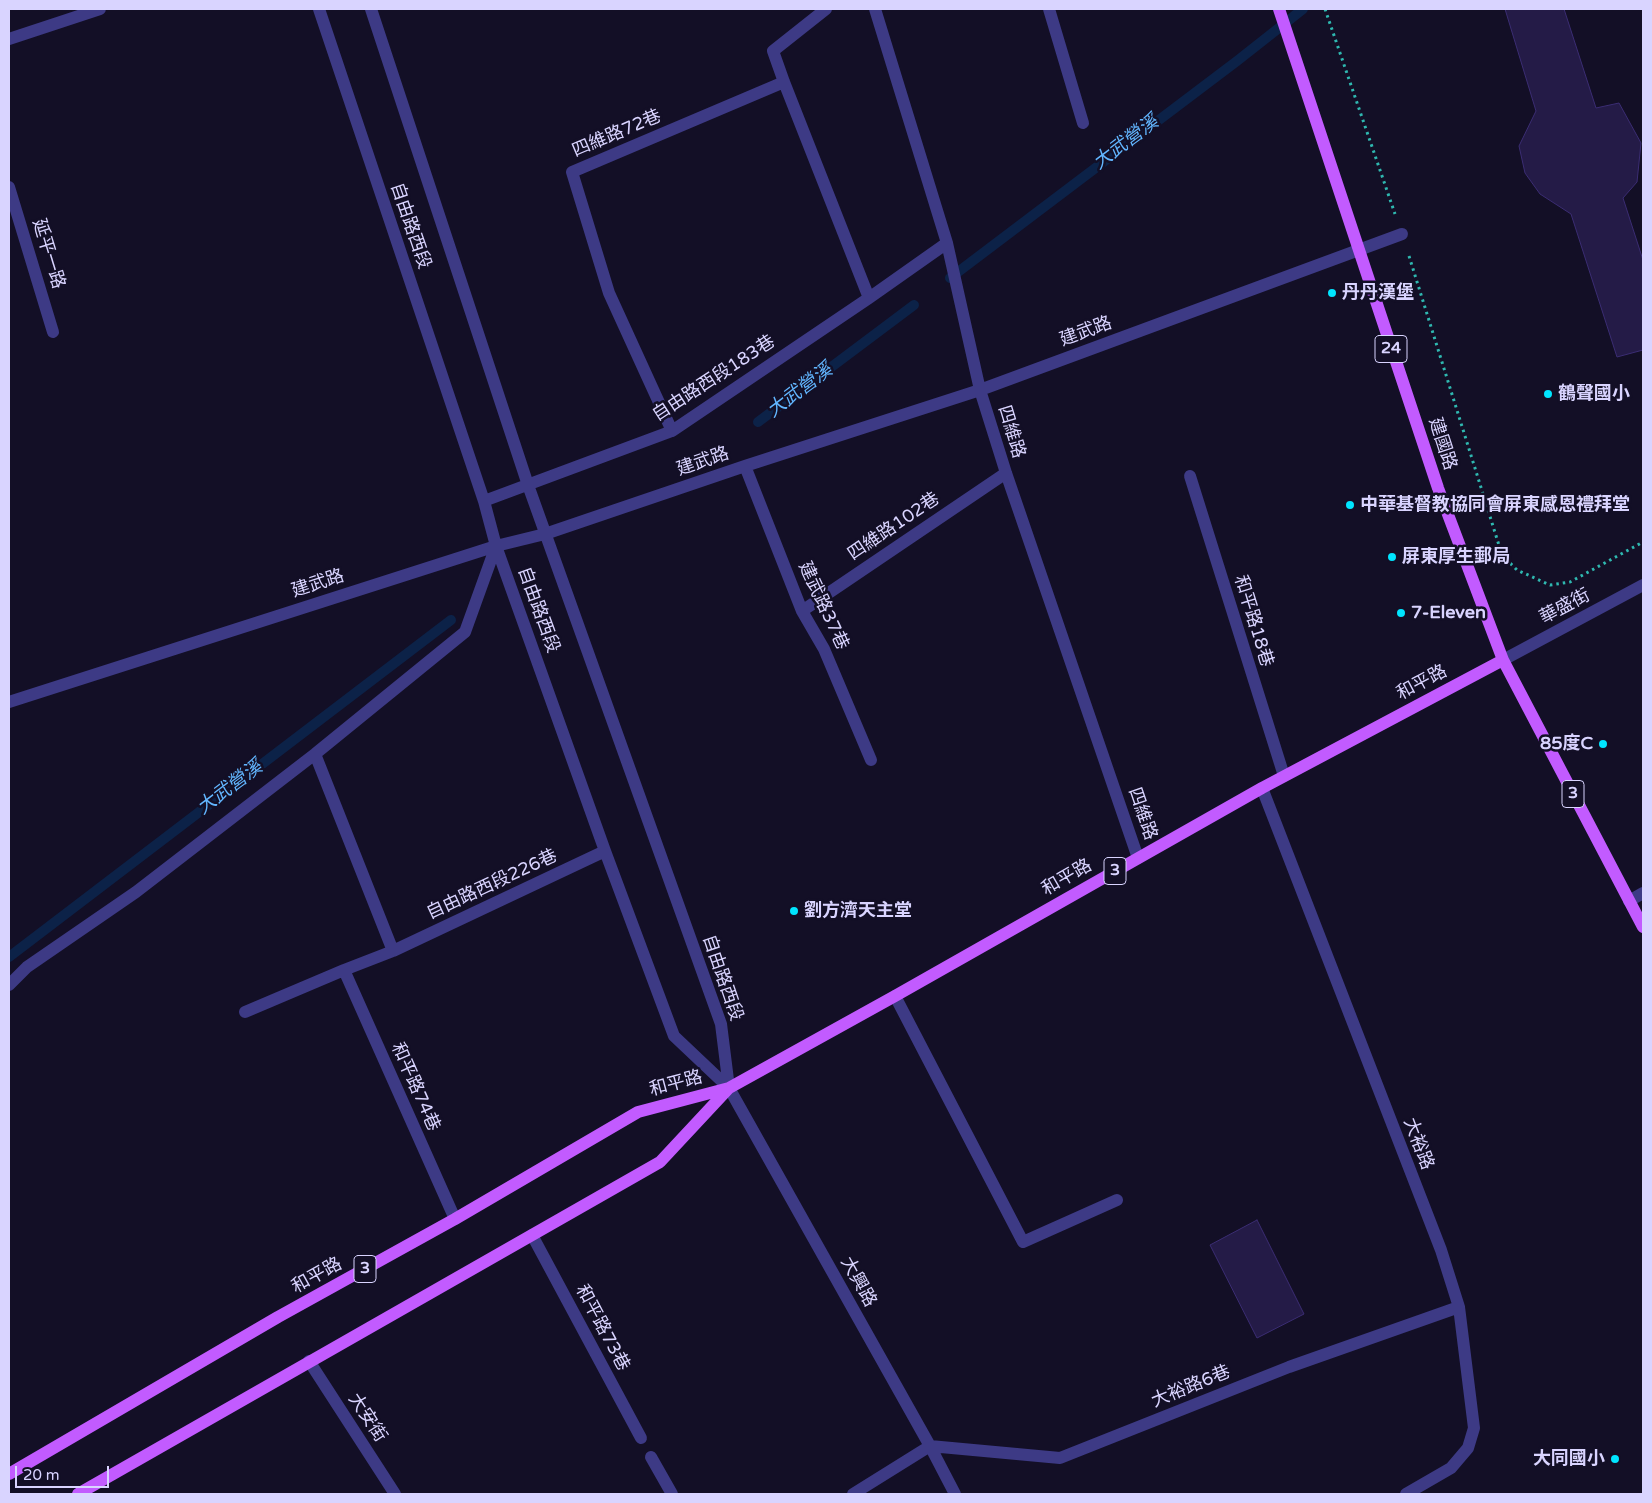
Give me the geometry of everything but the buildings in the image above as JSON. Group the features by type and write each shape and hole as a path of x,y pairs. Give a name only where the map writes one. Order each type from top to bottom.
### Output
{"main road":[{"name":"建國路","path":"1280,10 1438,488 1502,660 1643,927"},
{"name":"和平路","path":"9,1474 278,1317 455,1219 638,1112 730,1088 1262,788 1502,660"},
{"name":"和平路","path":"78,1494 660,1162 730,1088"}],"street":[{"path":"9,39 100,9"},
{"name":"自由路西段","path":"319,9 484,501 496,546 605,851 674,1036 730,1088"},
{"name":"自由路西段","path":"372,9 528,485 721,1024 730,1088"},
{"path":"826,9 774,51 784,82 869,298"},
{"name":"四維路","path":"876,9 947,243 980,390 1006,473 1138,858"},
{"path":"1049,9 1083,123"},
{"name":"四維路72巷","path":"672,431 609,293 572,172 784,82"},
{"name":"延平一路","path":"9,187 53,332"},
{"name":"建武路","path":"9,702 496,546 545,534 745,466 980,390 1402,234"},
{"name":"自由路西段183巷","path":"484,501 672,431 947,243"},
{"name":"建武路37巷","path":"745,466 802,611 824,649 870,760"},
{"name":"四維路102巷","path":"802,611 1006,473"},
{"name":"和平路18巷","path":"1190,476 1284,776"},
{"path":"9,984 27,967 136,892 315,754 465,632 496,546"},
{"name":"華盛街","path":"1502,660 1643,585"},
{"path":"315,754 393,951"},
{"name":"大裕路","path":"1262,788 1437,1241 1459,1306 1474,1428 1468,1448 1451,1468 1406,1494"},
{"name":"自由路西段226巷","path":"244,1012 393,951 605,851"},
{"path":"1629,901 1643,893"},
{"name":"和平路74巷","path":"344,970 455,1219"},
{"path":"894,996 1024,1242 1117,1200"},
{"name":"大興路","path":"730,1088 955,1494"},
{"name":"和平路73巷","path":"532,1235 641,1438"},
{"name":"大裕路6巷","path":"930,1446 1060,1458 1289,1366 1459,1306"},
{"name":"大安街","path":"309,1361 395,1494"},
{"path":"853,1494 930,1446"},
{"path":"651,1457 672,1494"}],"path":[{"path":"1325,9 1402,234 1502,555 1517,570 1550,585 1570,582 1643,542"}],"waterway":[{"name":"大武營溪","path":"950,278 1303,9"},
{"name":"大武營溪","path":"758,422 914,305"},
{"name":"大武營溪","path":"9,957 451,620"}],"place":[{"name":"丹丹漢堡","path":"1332,293"},
{"name":"鶴聲國小","path":"1548,394"},
{"name":"中華基督教協同會屏東感恩禮拜堂","path":"1350,505"},
{"name":"屏東厚生郵局","path":"1392,557"},
{"name":"7-Eleven","path":"1401,613"},
{"name":"85度C","path":"1603,744"},
{"name":"劉方濟天主堂","path":"794,911"},
{"name":"大同國小","path":"1615,1459"}]}
